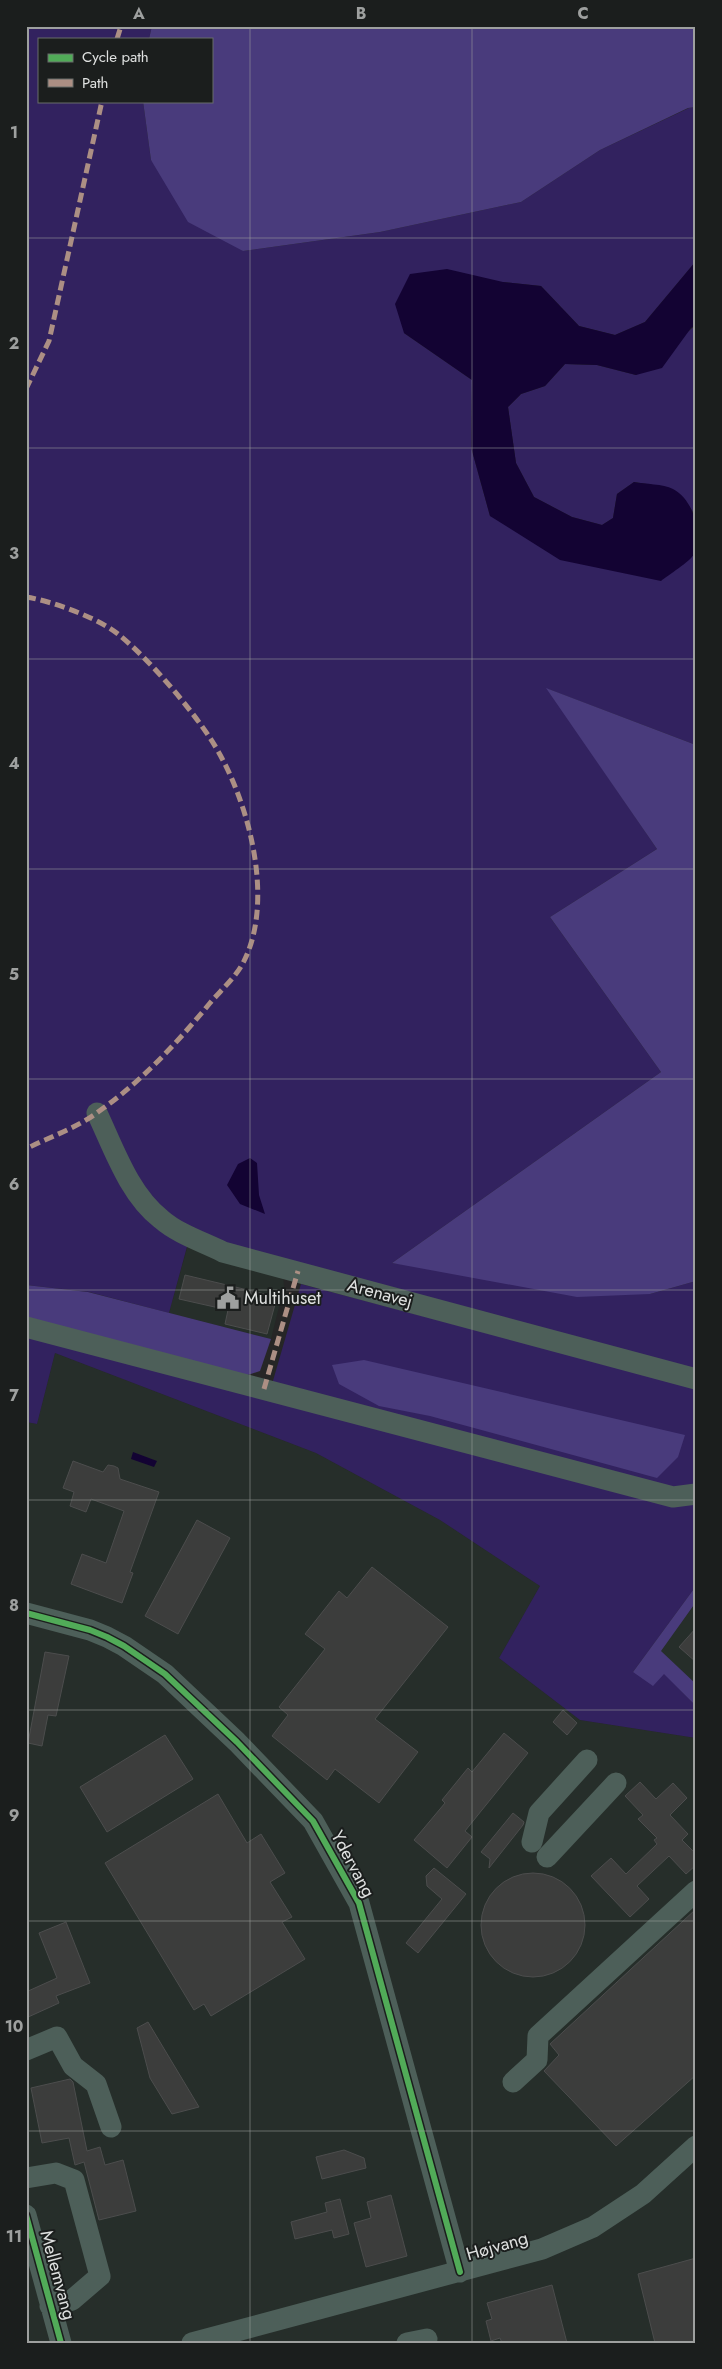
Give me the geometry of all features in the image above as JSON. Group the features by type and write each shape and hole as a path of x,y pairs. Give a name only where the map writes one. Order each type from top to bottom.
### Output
{"street":[{"name":"Arenavej","path":"97,1114 134,1187 146,1204 161,1220 194,1239 223,1252 696,1379"},
{"path":"26,1327 673,1497 696,1494"},
{"name":"Ydervang","path":"26,1613 90,1630 107,1637 124,1646 165,1674 237,1742 313,1821 359,1903 460,2272"},
{"path":"532,1842 539,1813 587,1760"},
{"path":"547,1857 616,1783"},
{"path":"513,2082 536,2060 538,2036 696,1892"},
{"path":"26,2050 57,2037 73,2066 96,2084 111,2127"},
{"name":"Højvang","path":"205,2341 542,2249 593,2227 642,2194 696,2146"},
{"path":"26,2178 56,2173 74,2180 100,2276 72,2300 50,2306"},
{"name":"Mellemvang","path":"26,2215 61,2343"}],"shaded area":[{"path":"26,26 152,26 149,38 38,38 38,102 143,102 151,160 243,251 380,232 521,202 600,150 689,108 696,107 696,261 645,322 615,335 579,326 541,286 503,282 404,333 472,380 471,447 490,516 693,556 696,546 696,745 548,689 657,849 550,917 661,1072 392,1263 650,1294 696,1281 696,1369 237,1251 191,1232 169,1313 89,1292 26,1285"},
{"path":"152,26 696,26 696,107 688,108 600,150 521,202 380,232 243,251 188,222 151,160 143,102 212,102 212,38 149,38"},
{"path":"696,261 696,325 691,328 662,368 636,375 597,365 565,364 545,386 521,394 508,407 516,463 534,497 572,517 602,525 613,518 617,494 634,482 669,487 680,494 691,508 697,527 697,546 694,554 661,581 560,560 490,516 471,447 472,380 404,333 395,304 410,274 447,269 503,282 541,286 579,326 615,335 645,322"},
{"path":"696,325 696,518 685,500 678,494 663,487 634,482 617,494 613,518 602,525 572,517 534,497 516,463 508,407 521,394 545,386 565,364 597,365 636,375"},
{"path":"546,688 696,745 696,1281 650,1294 577,1297 392,1263 661,1072 550,917 657,849"},
{"path":"250,1158 257,1163 259,1195 265,1214 240,1204 227,1185 238,1164"},
{"path":"189,1241 283,1273 284,1287 271,1339 169,1313"},
{"path":"301,1284 696,1388 696,1586 633,1672 664,1673 696,1706 696,1738 580,1720 499,1658 540,1586 440,1520 316,1453 55,1353 37,1424 26,1422 26,1339 34,1336 268,1398"},
{"path":"26,1285 88,1292 271,1339 260,1371 242,1377 32,1325 26,1316"},
{"path":"55,1353 316,1453 440,1520 540,1586 499,1658 580,1720 696,1738 696,2343 26,2343 26,1422 37,1424"},
{"path":"364,1360 685,1435 678,1457 657,1478 430,1416 379,1406 339,1384 332,1365"},
{"path":"133,1452 157,1461 154,1467 131,1459"},
{"path":"696,1586 696,1602 661,1651 696,1684 696,1706 664,1674 653,1686 633,1672"},
{"path":"696,1602 696,1684 660,1651"}],"building":[{"name":"Multihuset","path":"185,1275 277,1297 267,1334 225,1324 228,1310 179,1299"},
{"path":"73,1461 103,1472 108,1465 114,1466 118,1468 120,1479 159,1492 130,1572 133,1573 122,1603 71,1584 82,1554 106,1563 124,1511 91,1499 86,1512 70,1506 74,1492 63,1488"},
{"path":"197,1520 230,1538 178,1634 145,1616"},
{"path":"372,1567 448,1627 375,1719 418,1752 379,1803 335,1769 327,1780 272,1736 288,1715 279,1707 325,1649 305,1634 339,1591 347,1598"},
{"path":"696,1628 696,1662 679,1647"},
{"path":"45,1652 69,1656 56,1716 48,1715 42,1746 28,1743"},
{"path":"563,1710 577,1723 567,1735 553,1722"},
{"path":"504,1733 528,1753 465,1831 472,1837 447,1868 414,1840 445,1803 442,1800 468,1768 472,1772"},
{"path":"165,1735 193,1779 107,1832 80,1787"},
{"path":"640,1782 656,1799 673,1783 687,1798 670,1815 688,1834 682,1840 696,1854 696,1865 686,1874 669,1856 637,1886 649,1899 630,1917 591,1876 611,1858 626,1874 657,1844 654,1840 657,1838 638,1819 643,1815 625,1796"},
{"path":"218,1794 247,1843 261,1834 285,1873 270,1882 292,1917 282,1922 305,1959 211,2016 204,2004 194,2010 105,1863"},
{"path":"513,1813 524,1822 523,1825 489,1868 490,1859 481,1852"},
{"path":"434,1868 466,1894 418,1953 406,1943 442,1899 427,1886 426,1876"},
{"path":"533,1873 553,1877 570,1888 581,1905 585,1925 581,1945 570,1962 553,1973 533,1977 513,1973 496,1962 485,1945 481,1925 485,1905 496,1888 513,1877"},
{"path":"696,1909 696,2075 616,2146 544,2071 559,2055 550,2044"},
{"path":"66,1922 90,1983 56,1996 59,2003 26,2018 26,1992 57,1978 39,1933"},
{"path":"148,2022 199,2107 172,2114 150,2078 137,2028"},
{"path":"70,2079 73,2082 87,2151 100,2147 105,2165 123,2160 136,2211 99,2220 84,2162 75,2165 69,2138 42,2143 31,2088"},
{"path":"344,2150 364,2158 366,2168 322,2179 316,2157"},
{"path":"391,2195 407,2256 366,2267 354,2223 371,2218 367,2202"},
{"path":"340,2199 349,2234 334,2238 332,2230 295,2239 291,2222 327,2212 325,2203"},
{"path":"696,2258 696,2343 655,2343 638,2274"},
{"path":"552,2285 567,2343 502,2343 500,2338 491,2341 486,2321 492,2319 487,2303"}],"marked path":[{"path":"117,38 121,26"},
{"path":"26,389 49,341 102,102"},
{"path":"26,597 49,602 74,611 109,628 130,644 180,697 210,738 235,787 253,846 257,877 257,907 253,935 241,967 228,983 185,1033 129,1088 90,1118 26,1149"},
{"path":"264,1389 298,1271"}],"cycle path":[{"path":"26,1613 90,1630 107,1637 124,1646 165,1674 237,1742 313,1821 359,1903 460,2272"},
{"path":"26,2215 61,2343"}],"place":[{"name":"Multihuset","path":"228,1298"}]}
